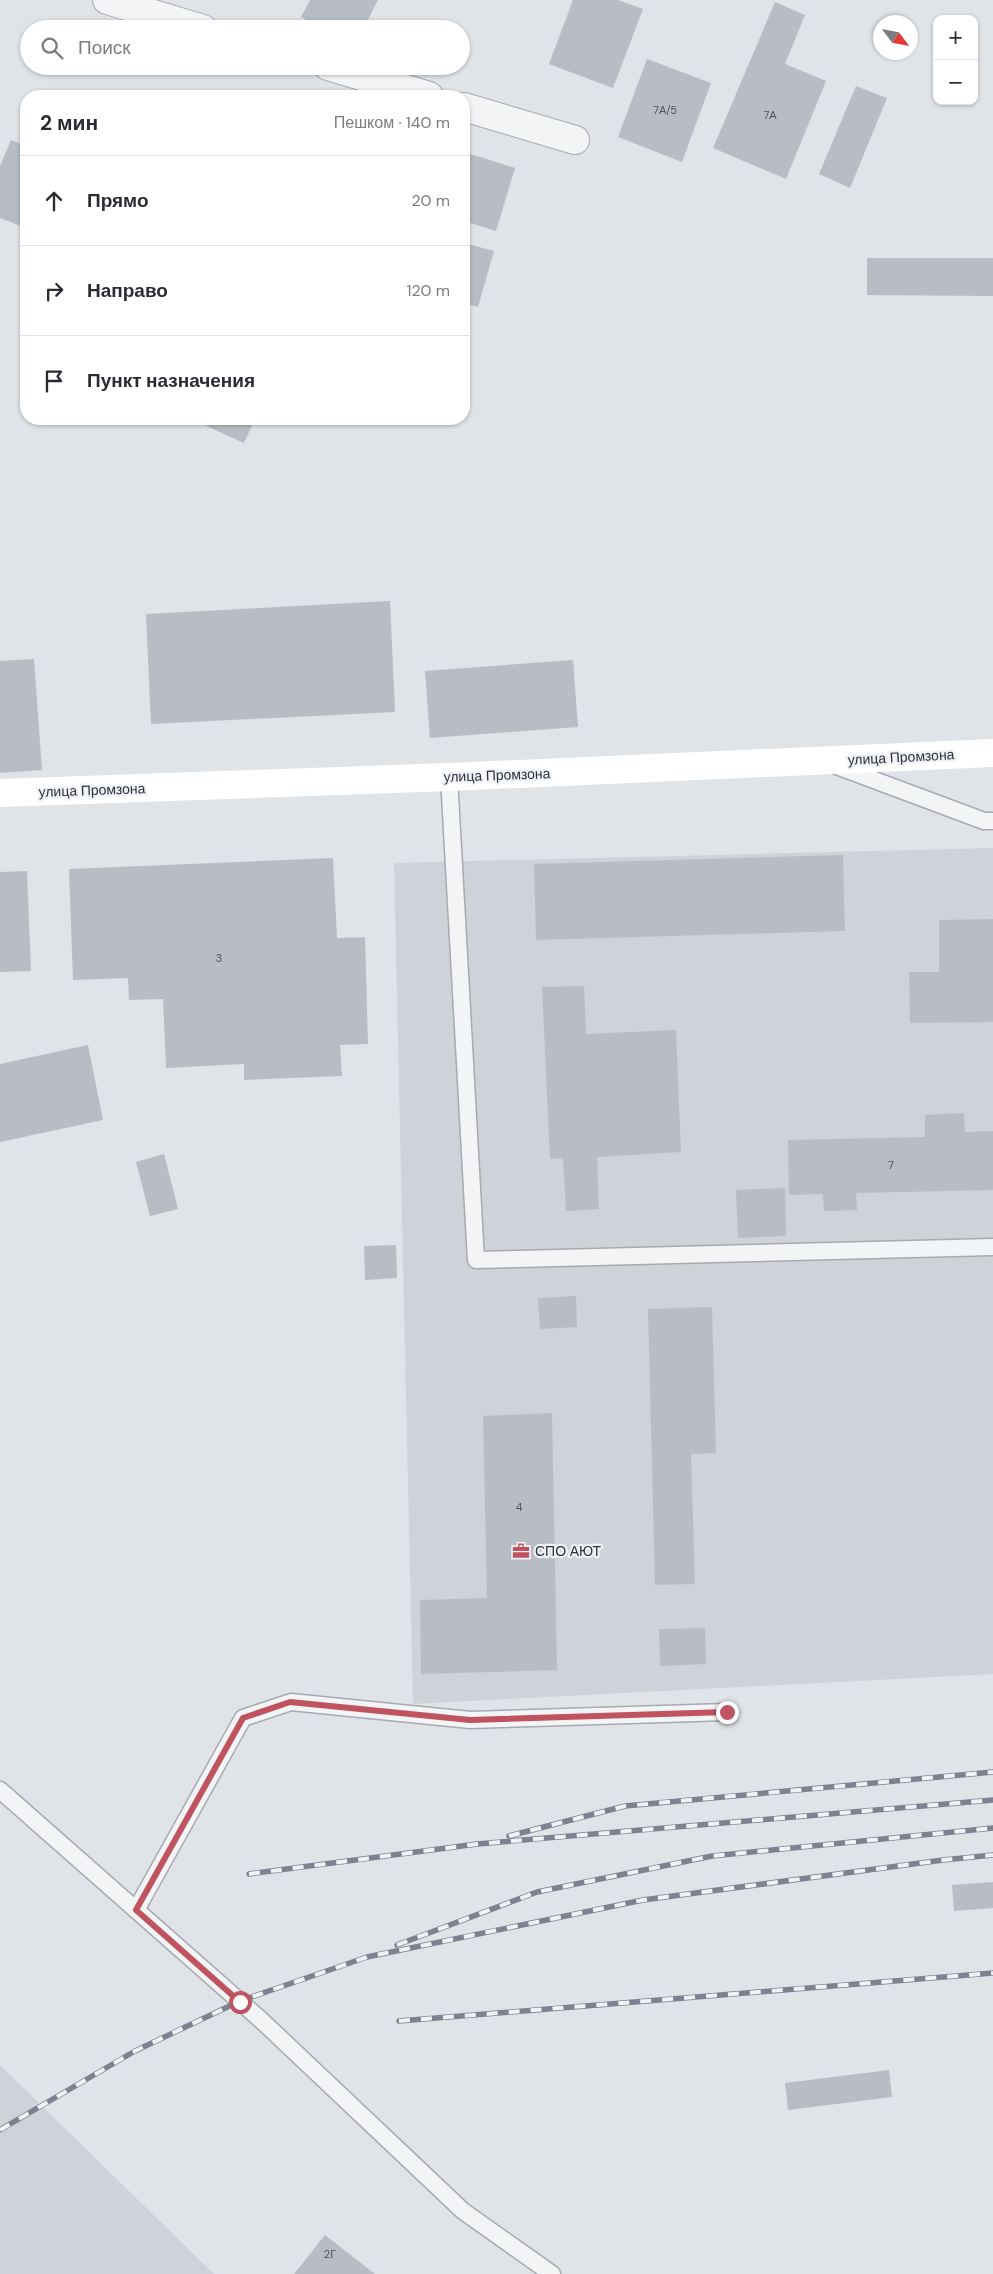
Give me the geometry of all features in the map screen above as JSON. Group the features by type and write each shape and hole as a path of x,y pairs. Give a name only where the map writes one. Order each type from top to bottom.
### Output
{"main road":[{"name":"улица Промзона","path":"0,793 448,777 993,753"}],"street":[{"path":"107,0 173,20"},
{"path":"358,75 409,90"},
{"path":"470,109 575,140"}],"lane":[{"path":"823,761 984,822 993,821"},
{"path":"448,777 476,1260 993,1247"},
{"path":"136,1910 243,1718 290,1702 470,1720 727,1712"},
{"path":"0,1790 261,2020 463,2211 552,2274"}],"shaded area":[{"path":"993,848 993,1674 413,1704 394,863"},
{"path":"0,2065 214,2274 0,2274"}],"building":[{"path":"310,0 378,0 368,20 306,20 301,17"},
{"path":"573,0 618,0 643,9 613,88 549,64"},
{"path":"775,2 805,15 785,64 826,81 786,179 713,148"},
{"path":"647,59 711,83 682,162 618,137"},
{"path":"856,86 887,98 850,188 819,174"},
{"path":"11,140 20,144 20,226 0,218 0,166"},
{"path":"470,154 515,168 496,231 470,223"},
{"path":"470,245 494,251 478,307 470,305"},
{"path":"867,258 993,258 993,296 867,295"},
{"path":"204,425 252,425 244,443"},
{"path":"390,601 395,712 151,724 146,614"},
{"path":"34,659 42,770 0,773 0,661"},
{"path":"573,660 578,727 430,738 425,671"},
{"path":"843,855 845,931 536,940 534,864"},
{"path":"333,858 337,938 365,937 368,1044 340,1045 342,1076 244,1080 244,1064 166,1068 163,999 129,1000 128,978 73,980 69,869"},
{"path":"27,871 31,971 0,972 0,872"},
{"path":"993,919 993,1022 910,1023 909,972 939,972 939,920"},
{"path":"584,986 586,1034 676,1030 681,1152 597,1157 599,1209 566,1211 563,1158 550,1159 542,987"},
{"path":"88,1045 103,1120 0,1142 0,1064"},
{"path":"964,1113 965,1132 993,1131 993,1190 856,1193 857,1210 824,1211 823,1194 789,1195 788,1140 925,1137 925,1115"},
{"path":"164,1154 178,1209 150,1216 136,1162"},
{"path":"785,1188 786,1236 738,1238 736,1190"},
{"path":"396,1245 397,1278 365,1280 364,1246"},
{"path":"576,1296 577,1327 540,1329 538,1298"},
{"path":"712,1307 716,1453 691,1454 695,1584 655,1585 648,1309"},
{"path":"552,1413 557,1670 421,1674 420,1600 487,1598 483,1416"},
{"path":"705,1628 706,1664 660,1666 659,1629"},
{"path":"993,1882 993,1908 954,1911 952,1885"},
{"path":"889,2070 892,2097 788,2110 785,2083"},
{"path":"325,2235 375,2274 294,2274"}],"railway":[{"path":"509,1836 625,1806 993,1772"},
{"path":"249,1874 477,1844 993,1800"},
{"path":"397,1945 537,1892 712,1856 993,1828"},
{"path":"0,2130 135,2051 240,2001 367,1957 643,1900 993,1855"},
{"path":"399,2021 993,1973"}],"place":[{"name":"СПО АЮТ","path":"521,1551"}],"route":[{"path":"240,2002 136,1910 243,1718 290,1702 470,1720 727,1712"}]}
